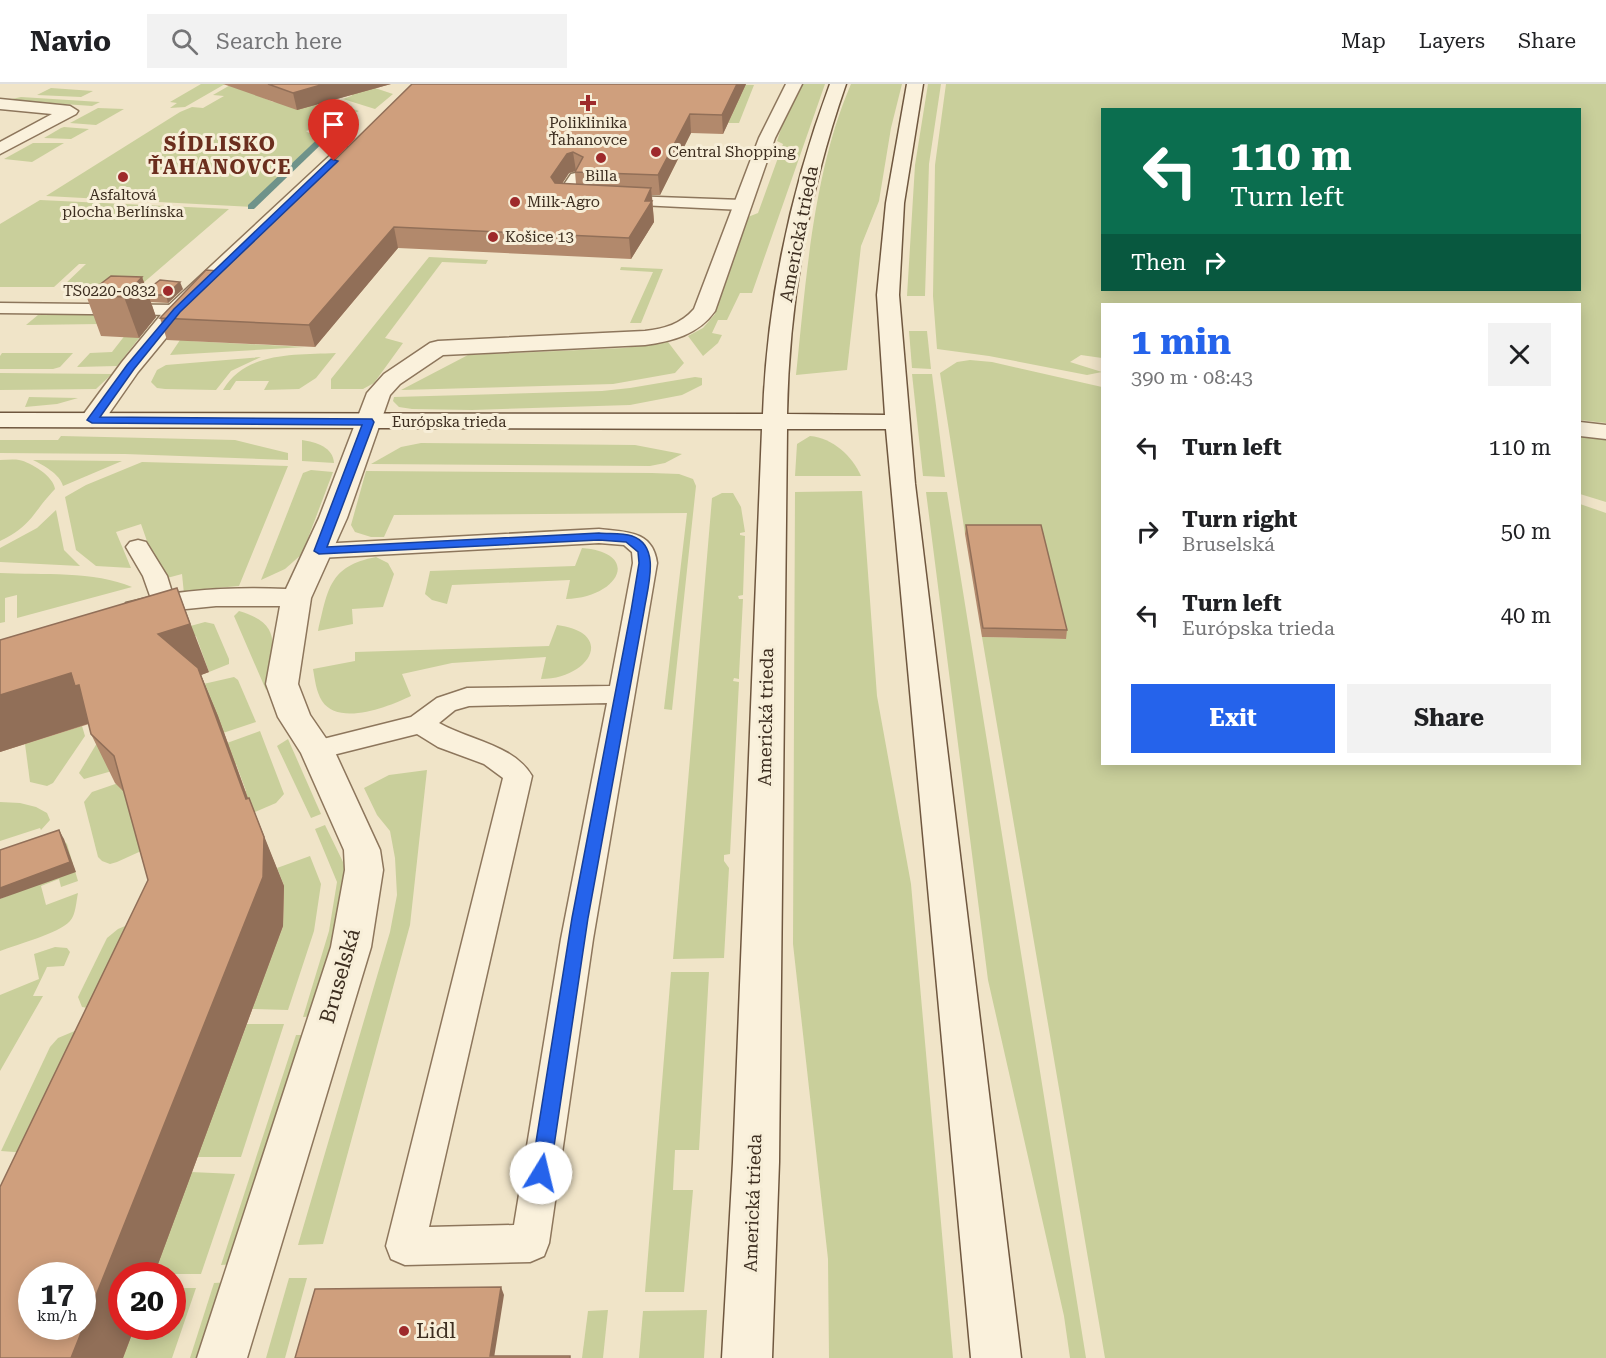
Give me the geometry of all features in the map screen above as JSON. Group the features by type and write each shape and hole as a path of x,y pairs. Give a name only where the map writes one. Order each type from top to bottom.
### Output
{"street":[{"name":"Bruselská","path":"222,1358 351,947 359,903 364,870 362,850 317,750 294,717 282,684 296,598 319,551 383,387 438,348 645,338 672,333 692,324 704,311 767,138 794,84"},
{"name":"Americká trieda","path":"747,1358 756,1162 773,422 776,378 788,286 804,194 822,129 838,84"},
{"path":"915,84 910,99 895,203 888,295 902,484 996,1358"},
{"path":"0,104 70,111 0,149"},
{"path":"92,420 130,367 177,310 360,136"},
{"name":"Európska trieda","path":"0,420 898,422"},
{"path":"1581,429 1606,432"},
{"path":"109,617 163,602 242,596 296,598"}],"lane":[{"path":"576,177 563,198 742,205"},
{"path":"0,308 177,310"},
{"path":"319,551 577,536 629,539 638,544 644,552 645,563 577,939 530,1242 405,1246 518,776 506,763 478,750 450,741 420,724"},
{"path":"138,547 155,576 163,602"},
{"path":"317,750 420,724 447,704 467,697 622,694"}],"green space":[{"path":"201,84 225,84 185,107 170,108 177,103 170,102"},
{"path":"232,84 273,102 322,105 332,102 359,111 337,122 306,131 309,133 342,123 253,207 46,196 180,112 192,107 203,108 224,96 213,95"},
{"path":"363,84 393,94 375,109 343,99 351,96"},
{"path":"710,84 754,85 739,123 728,123 745,85"},
{"path":"801,84 825,84 752,293 740,293 727,320 718,320 712,333 722,335 718,343 703,356 688,336 703,328 715,314 748,217 758,213 783,144 777,141 789,105"},
{"path":"851,84 902,84 891,128 879,201 861,246 847,370 796,375 813,227 828,153"},
{"path":"928,84 941,84 929,164 925,296 907,296 915,165"},
{"path":"946,84 1606,84 1606,423 1581,420 1581,303 1101,303 1101,358 1081,355 1070,362 1101,372 1087,375 989,356 937,349 933,296 935,165"},
{"path":"51,88 93,91 81,97 37,95"},
{"path":"21,97 100,102 92,106 7,100"},
{"path":"98,108 124,109 96,125 70,123"},
{"path":"61,128 89,129 71,139 44,138"},
{"path":"33,143 64,143 32,162 4,159"},
{"path":"40,200 229,209 142,284 182,286 177,289 165,292 134,292 138,287 63,286 86,264 79,264 54,287 0,287 0,224"},
{"path":"429,257 488,260 486,264 442,262 385,338 403,343 374,383 363,389 331,389 331,379"},
{"path":"621,267 663,269 641,323 630,323 653,272 620,270"},
{"path":"38,315 104,315 100,324 26,325"},
{"path":"133,325 147,328 117,366 77,367 90,353 112,352"},
{"path":"188,328 190,341 305,347 170,355"},
{"path":"909,331 927,331 931,369 912,368"},
{"path":"668,342 684,363 675,373 613,384 401,390 468,355 624,348"},
{"path":"2,353 73,353 60,367 53,369 0,369"},
{"path":"336,353 316,378 299,389 264,390 269,381 236,381 230,390 223,390 233,377 258,362 289,355"},
{"path":"261,357 231,371 216,390 165,389 157,388 151,382 157,370 166,365"},
{"path":"970,360 992,362 1101,387 1101,765 1581,765 1581,504 1606,513 1606,1358 1105,1358 982,637 1066,639 1039,534 965,534 940,373 957,362"},
{"path":"0,373 112,374 96,389 0,390"},
{"path":"912,374 932,374 945,477 923,476"},
{"path":"695,377 702,378 702,385 682,395 630,405 472,410 412,409 399,407 393,401 394,397 602,391"},
{"path":"29,397 78,398 57,404 25,407"},
{"path":"1581,434 1606,437 1606,502 1581,494"},
{"path":"61,436 235,440 288,453 288,460 125,454 0,453 0,440 58,440"},
{"path":"810,436 826,440 841,449 861,476 795,476 797,444"},
{"path":"302,440 327,449 334,463 302,461"},
{"path":"421,443 635,445 682,454 665,463 650,466 371,464 401,447"},
{"path":"0,460 17,460 30,464 51,480 55,489 26,524 0,541"},
{"path":"33,460 122,461 63,486 55,474"},
{"path":"142,462 288,466 239,586 204,589 184,594 182,574 167,578 148,544 141,524 116,532 131,568 96,566 76,550 65,497 86,485"},
{"path":"311,470 333,472 302,554 285,569 261,580 303,473"},
{"path":"366,471 652,473 679,474 693,479 696,486 672,710 664,709 687,513 394,515 384,537 371,537 355,532 351,525"},
{"path":"862,491 877,696 911,884 953,1358 829,1358 828,1259 793,944 795,492"},
{"path":"926,492 947,492 1086,1358 1070,1358 1064,1316 988,980"},
{"path":"722,493 733,493 741,507 745,532 740,533 745,536 743,595 738,596 739,599 743,599 739,679 734,678 733,681 739,682 730,854 724,855 724,861 729,868 724,958 673,959 712,498"},
{"path":"56,510 64,550 80,566 0,562 0,548 37,528"},
{"path":"582,548 601,552 613,558 617,566 616,575 610,584 584,597 566,599 570,580 452,585 447,604 432,600 425,594 430,571 575,566"},
{"path":"376,557 388,563 394,574 383,607 352,609 353,624 318,631 328,592 340,573 360,561"},
{"path":"0,573 85,576 102,578 132,587 17,618 17,595 5,598 5,622 0,623"},
{"path":"239,611 254,617 270,632 272,651 266,690 234,616"},
{"path":"205,622 214,624 229,659 229,664 209,672 196,636 16,674"},
{"path":"557,625 576,630 587,637 591,646 589,655 583,664 572,672 558,677 541,679 546,657 452,663 402,674 411,696 378,709 352,713 340,713 330,709 318,693 313,669 355,661 355,652 549,646"},
{"path":"234,677 238,680 256,722 223,733 199,685"},
{"path":"82,726 85,736 53,783 47,786 30,782 25,744"},
{"path":"260,731 284,794 276,803 255,812 237,795 246,791 236,764 226,767 227,743"},
{"path":"288,739 321,814 311,818 277,746"},
{"path":"97,743 112,771 84,779 79,773"},
{"path":"427,770 410,925 323,1244 298,1245 390,932 397,895 395,858 390,831 377,815 364,788 389,775"},
{"path":"130,779 150,847 110,864 98,857 84,802 92,792"},
{"path":"0,802 36,807 47,813 50,820 41,830 40,828 0,841"},
{"path":"325,825 343,862 347,880 315,1016 303,1017 329,931 337,882 315,829"},
{"path":"64,841 67,844 78,881 61,887 59,879 41,886 46,905 78,893 72,918 57,930 0,951 0,899 10,895"},
{"path":"310,856 321,884 314,931 288,1010 252,1009 283,926 284,886 277,868"},
{"path":"168,908 88,1008 82,1007 78,997 107,938 118,929"},
{"path":"55,947 67,948 70,952 64,966 47,967 33,996 43,996 0,1071 0,995 39,979 34,954"},
{"path":"671,972 709,972 699,1150 675,1150 673,1190 693,1190 684,1292 645,1292"},
{"path":"247,1024 284,1024 241,1157 196,1157"},
{"path":"77,1030 41,1154 1,1151 50,1047 58,1038"},
{"path":"296,1035 308,1035 236,1264 221,1265"},
{"path":"191,1172 235,1174 201,1274 186,1274 186,1262 158,1262"},
{"path":"289,1278 307,1278 285,1358 266,1358"},
{"path":"230,1282 205,1358 190,1358 214,1283"},
{"path":"186,1288 196,1288 186,1317"},
{"path":"608,1310 603,1358 582,1358 588,1311"},
{"path":"707,1310 704,1358 639,1358 643,1311"},
{"path":"116,1340 178,1340 172,1358 123,1358 129,1341"}],"building":[{"path":"268,84 324,84 293,93"},
{"path":"412,84 737,84 722,115 690,114 658,175 575,172 583,157 573,152 567,154 551,177 555,183 651,188 645,201 652,201 629,238 394,227 309,325 160,318 206,270 220,271 243,250"},
{"path":"111,276 142,277 124,297 86,295"},
{"path":"160,280 180,282 166,295 149,295 147,290"},
{"path":"966,525 1041,525 1067,630 983,628"},
{"path":"177,588 190,624 158,634 198,668 246,799 249,798 264,837 263,877 96,1295 96,1262 18,1262 18,1340 78,1340 71,1358 0,1358 0,1187 148,880 114,756 91,734 79,685 75,686 71,673 0,695 0,640"},
{"path":"59,830 70,862 0,888 0,850"},
{"name":"Lidl","path":"501,1287 490,1356 570,1356 570,1358 295,1358 315,1289"}],"waterway":[{"path":"251,207 331,131"}],"place":[{"name":"Poliklinika Ťahanovce","path":"588,103"},
{"name":"Central Shopping","path":"656,152"},
{"name":"Billa","path":"601,158"},
{"name":"Asfaltová plocha Berlínska","path":"123,177"},
{"name":"Milk-Agro","path":"515,202"},
{"name":"Košice 13","path":"493,237"},
{"name":"TS0220-0832","path":"168,291"},
{"name":"Lidl","path":"404,1331"}],"district":[{"name":"SÍDLISKO ŤAHANOVCE","path":"220,156"}],"route":[{"path":"334,161 177,310 130,367 92,420 368,422 319,551 599,536 629,539 638,544 644,552 645,563 638,611 611,744 580,918 541,1173"}]}
